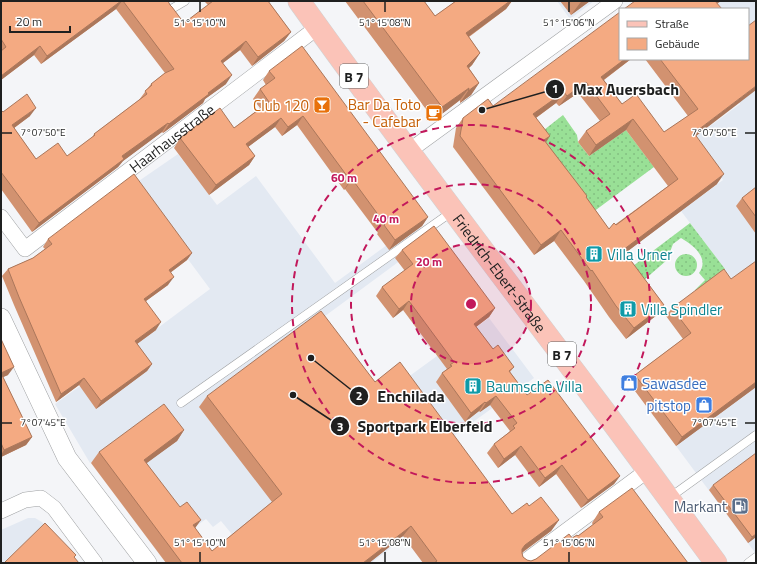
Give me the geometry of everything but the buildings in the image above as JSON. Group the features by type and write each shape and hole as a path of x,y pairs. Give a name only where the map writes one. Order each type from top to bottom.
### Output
{"main road":[{"name":"Friedrich-Ebert-Straße","path":"299,1 716,563"}],"street":[{"path":"409,151 615,1"},
{"name":"Haarhausstraße","path":"1,217 25,249 318,27"},
{"path":"1,318 67,458 147,563"},
{"path":"523,563 648,470"},
{"path":"1,511 25,500 41,498 54,508 95,563"}],"lane":[{"path":"168,12 185,1"},
{"path":"181,403 454,211"},
{"path":"668,499 756,435"},
{"path":"748,563 756,557"}],"shaded area":[{"path":"557,1 594,1 570,19"},
{"path":"662,1 756,1 756,275 739,288 681,211 723,180 694,138 740,104 707,60 749,60 749,8 668,8"},
{"path":"178,154 217,205 256,176 335,283 417,223 432,242 401,260 317,322 368,392 400,383 489,318 534,378 444,443 418,556 404,538 371,563 237,563 235,538 221,521 213,527 206,519 192,529 116,444 90,463 55,404 210,289 133,185"},
{"path":"756,345 756,554 656,419"},
{"path":"28,518 35,518 42,522 76,563 1,563 1,530"}],"green space":[{"path":"563,115 577,135 578,142 589,156 626,130 654,167 566,232 535,137"},
{"path":"690,223 725,269 718,278 698,293 695,290 705,280 699,273 703,262 699,252 681,238 673,244 667,260 636,287 625,272"},
{"path":"686,254 694,257 697,265 694,273 686,276 678,273 675,265 678,257"}],"place":[{"name":"Club 120","path":"322,105"},
{"name":"Max Auersbach","path":"482,110"},
{"name":"Bar Da Toto - Cafebar","path":"434,113"},
{"name":"Villa Urner","path":"594,254"},
{"name":"Villa Spindler","path":"628,309"},
{"name":"Enchilada","path":"311,358"},
{"name":"Sawasdee","path":"629,383"},
{"name":"Baumsche Villa","path":"473,386"},
{"name":"Sportpark Elberfeld","path":"293,395"},
{"name":"pitstop","path":"704,405"},
{"name":"Markant","path":"740,506"}]}
